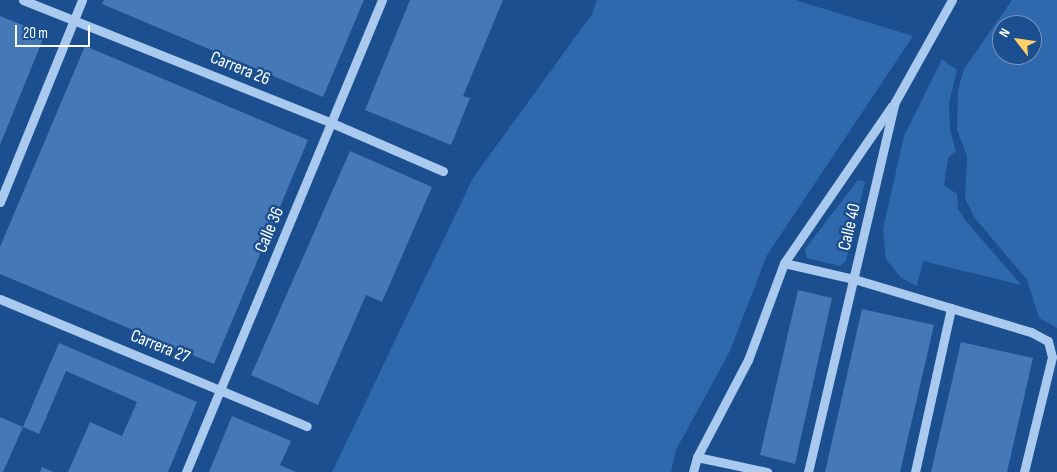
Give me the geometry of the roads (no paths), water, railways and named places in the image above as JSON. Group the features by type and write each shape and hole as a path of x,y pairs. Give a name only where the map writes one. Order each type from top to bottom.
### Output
{"street":[{"name":"Carrera 26","path":"23,0 332,123 443,171"},
{"path":"0,202 82,0"},
{"name":"Calle 36","path":"186,472 382,0"},
{"name":"Calle 40","path":"808,472 895,102 952,0"},
{"path":"693,472 697,457 748,360 784,263 895,102"},
{"path":"784,263 854,279 1031,332 1048,341 1052,357 1024,472"},
{"name":"Carrera 27","path":"0,299 307,426"},
{"path":"915,472 951,308"},
{"path":"697,457 767,472"}]}
